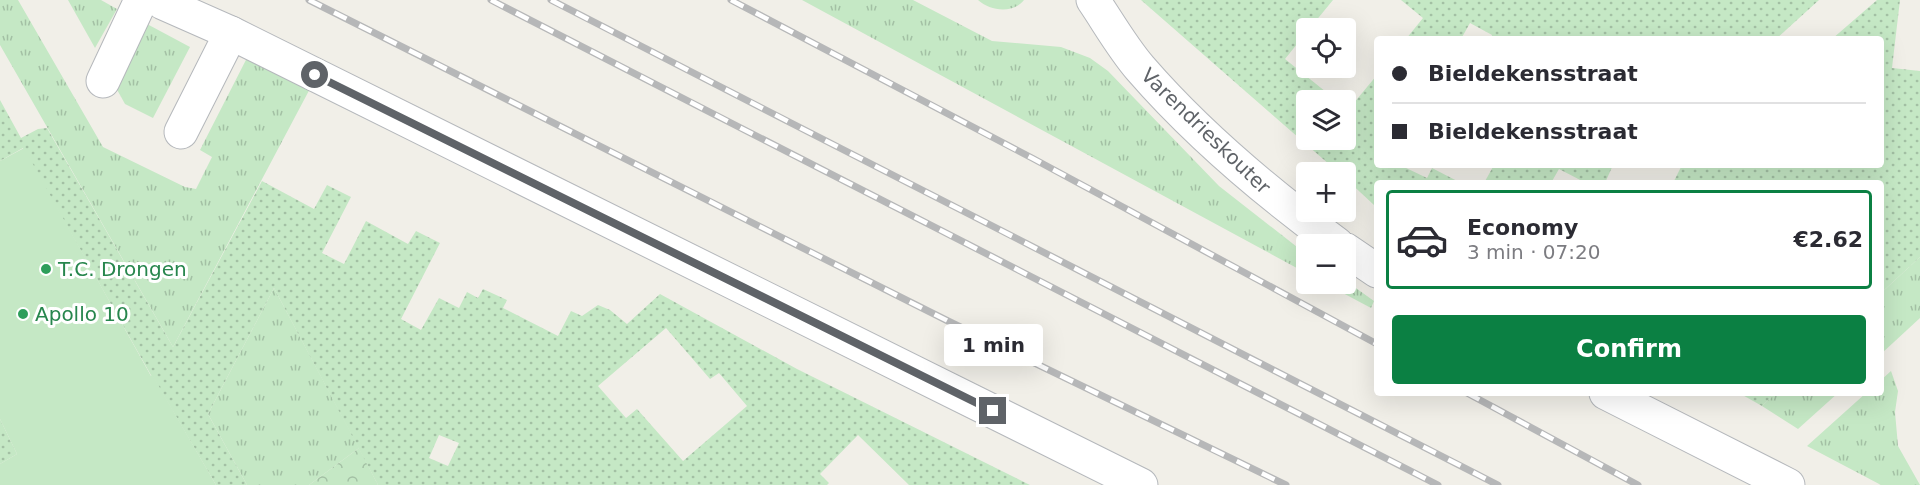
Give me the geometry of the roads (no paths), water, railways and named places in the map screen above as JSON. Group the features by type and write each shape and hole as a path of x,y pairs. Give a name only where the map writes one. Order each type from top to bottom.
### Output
{"street":[{"name":"Varendrieskouter","path":"1093,0 1139,67 1190,119 1238,166 1286,207 1323,234"},
{"path":"103,81 154,1 231,33 1141,485"},
{"path":"181,132 231,33"},
{"path":"1356,257 1374,269"},
{"path":"1612,396 1788,485"}],"railway":[{"path":"309,0 948,321 1286,485"},
{"path":"491,0 1438,485"},
{"path":"551,0 1498,485"},
{"path":"731,0 1032,158 1374,342"},
{"path":"1473,396 1638,485"}],"place":[{"name":"T.C. Drongen","path":"46,269"},
{"name":"Apollo 10","path":"23,314"}]}
